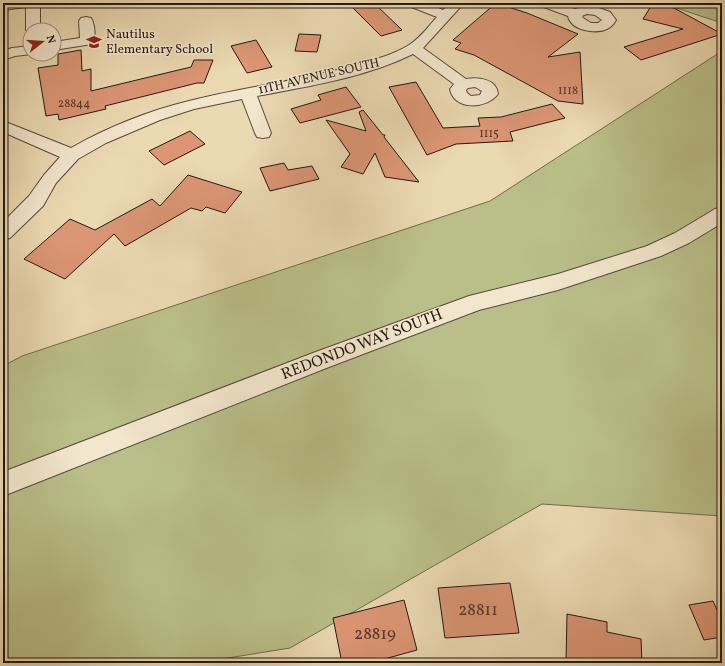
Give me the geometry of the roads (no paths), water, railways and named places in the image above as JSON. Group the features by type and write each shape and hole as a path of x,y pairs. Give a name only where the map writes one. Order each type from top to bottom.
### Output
{"street":[{"path":"3,6 26,3"},
{"path":"32,3 33,22"},
{"path":"414,3 446,16"},
{"name":"11TH AVENUE SOUTH","path":"3,233 36,201 50,179 72,155 100,139 154,116 191,105 248,94 363,68 389,60 414,48 424,40 456,3"},
{"path":"546,3 575,14"},
{"path":"62,45 87,41 86,20"},
{"path":"8,54 22,44"},
{"path":"414,48 463,84"},
{"path":"8,54 22,51"},
{"name":"11TH AVENUE SOUTH","path":"248,94 263,133"},
{"path":"3,126 72,155"},
{"name":"REDONDO WAY SOUTH","path":"3,484 321,360 476,302 558,282 654,251 682,238 722,214"}],"place":[{"name":"Nautilus Elementary School","path":"94,42"}]}
